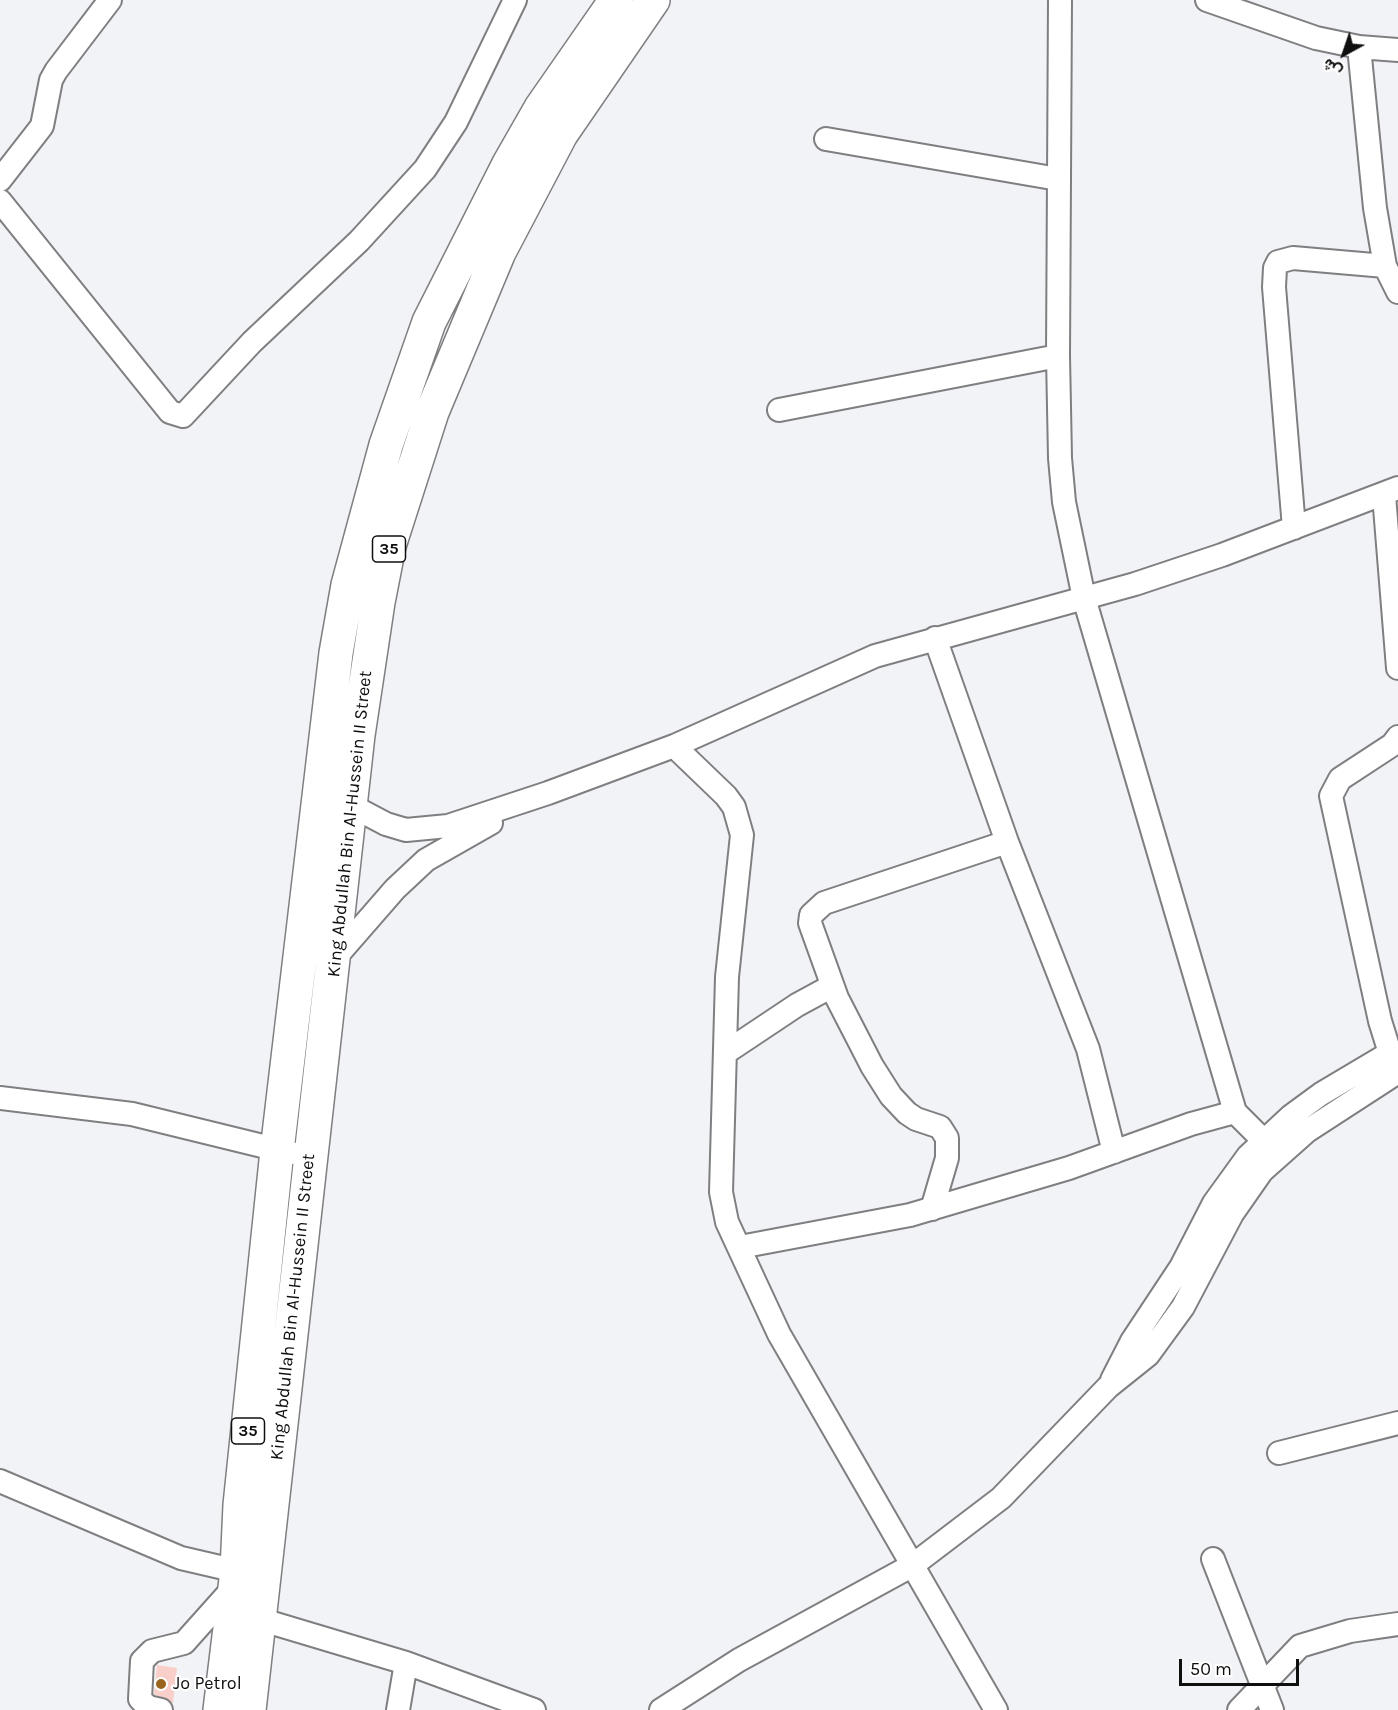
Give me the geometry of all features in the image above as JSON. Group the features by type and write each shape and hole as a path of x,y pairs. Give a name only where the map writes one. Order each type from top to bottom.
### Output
{"highway":[{"name":"King Abdullah Bin Al-Hussein II Street","path":"220,1710 236,1578 240,1505 277,1151 336,653 348,585 365,515 386,445 429,322 509,164 541,108 616,0"},
{"name":"King Abdullah Bin Al-Hussein II Street","path":"249,1710 350,805 368,666 384,568 405,491 432,412 499,252 561,134 653,0"}],"street":[{"path":"0,180 39,132 45,118 51,80 56,71 110,0"},
{"path":"0,201 170,412 183,416 252,342 358,242 425,169 456,122 515,0"},
{"path":"1060,0 1058,356 1061,476 1084,598 1203,1008 1236,1112 1263,1140"},
{"path":"1207,0 1316,38 1359,47 1398,50"},
{"path":"1359,47 1375,208 1385,267 1398,292"},
{"path":"826,139 1058,179"},
{"path":"1294,528 1274,288 1275,268 1278,262 1293,258 1385,267"},
{"path":"778,410 1058,356"},
{"path":"350,805 386,824 406,830 448,826 548,793 674,746 734,721 836,672 935,638 1084,598 1222,555 1391,491 1398,668"},
{"path":"935,638 1007,842 1088,1049 1114,1152"},
{"path":"1396,1061 1377,1009 1331,796 1340,779 1392,745 1398,737"},
{"path":"674,746 726,796 734,807 742,835 730,940 725,1053 721,1192 727,1222 778,1335 996,1710"},
{"path":"334,959 395,889 426,860 548,793"},
{"path":"932,1209 947,1158 947,1138 940,1127 916,1119 891,1096 851,1030 832,986 810,922 813,910 818,906 1007,842"},
{"path":"725,1053 797,1005 832,986"},
{"path":"1108,1386 1132,1341 1181,1267 1214,1203 1230,1178 1263,1140 1321,1095 1396,1061"},
{"path":"661,1710 686,1702 739,1660 913,1565 1001,1498 1108,1386 1148,1355 1183,1307 1232,1214 1262,1171 1307,1131 1396,1061"},
{"path":"0,1098 132,1114 277,1151 310,1156"},
{"path":"740,1247 885,1221 932,1209 1114,1152 1191,1124 1236,1112"},
{"path":"1279,1453 1398,1423"},
{"path":"0,1481 181,1558 236,1578 192,1637 184,1643 152,1651 142,1661 140,1699 148,1707 161,1710"},
{"path":"1213,1559 1272,1710"},
{"path":"259,1619 406,1663 520,1708"},
{"path":"1239,1710 1300,1646 1350,1631 1398,1624"},
{"path":"398,1710 406,1663"}],"building":[{"name":"Jo Petrol","path":"157,1665 177,1668 173,1703 154,1694"}],"place":[{"name":"Jo Petrol","path":"161,1684"}]}
